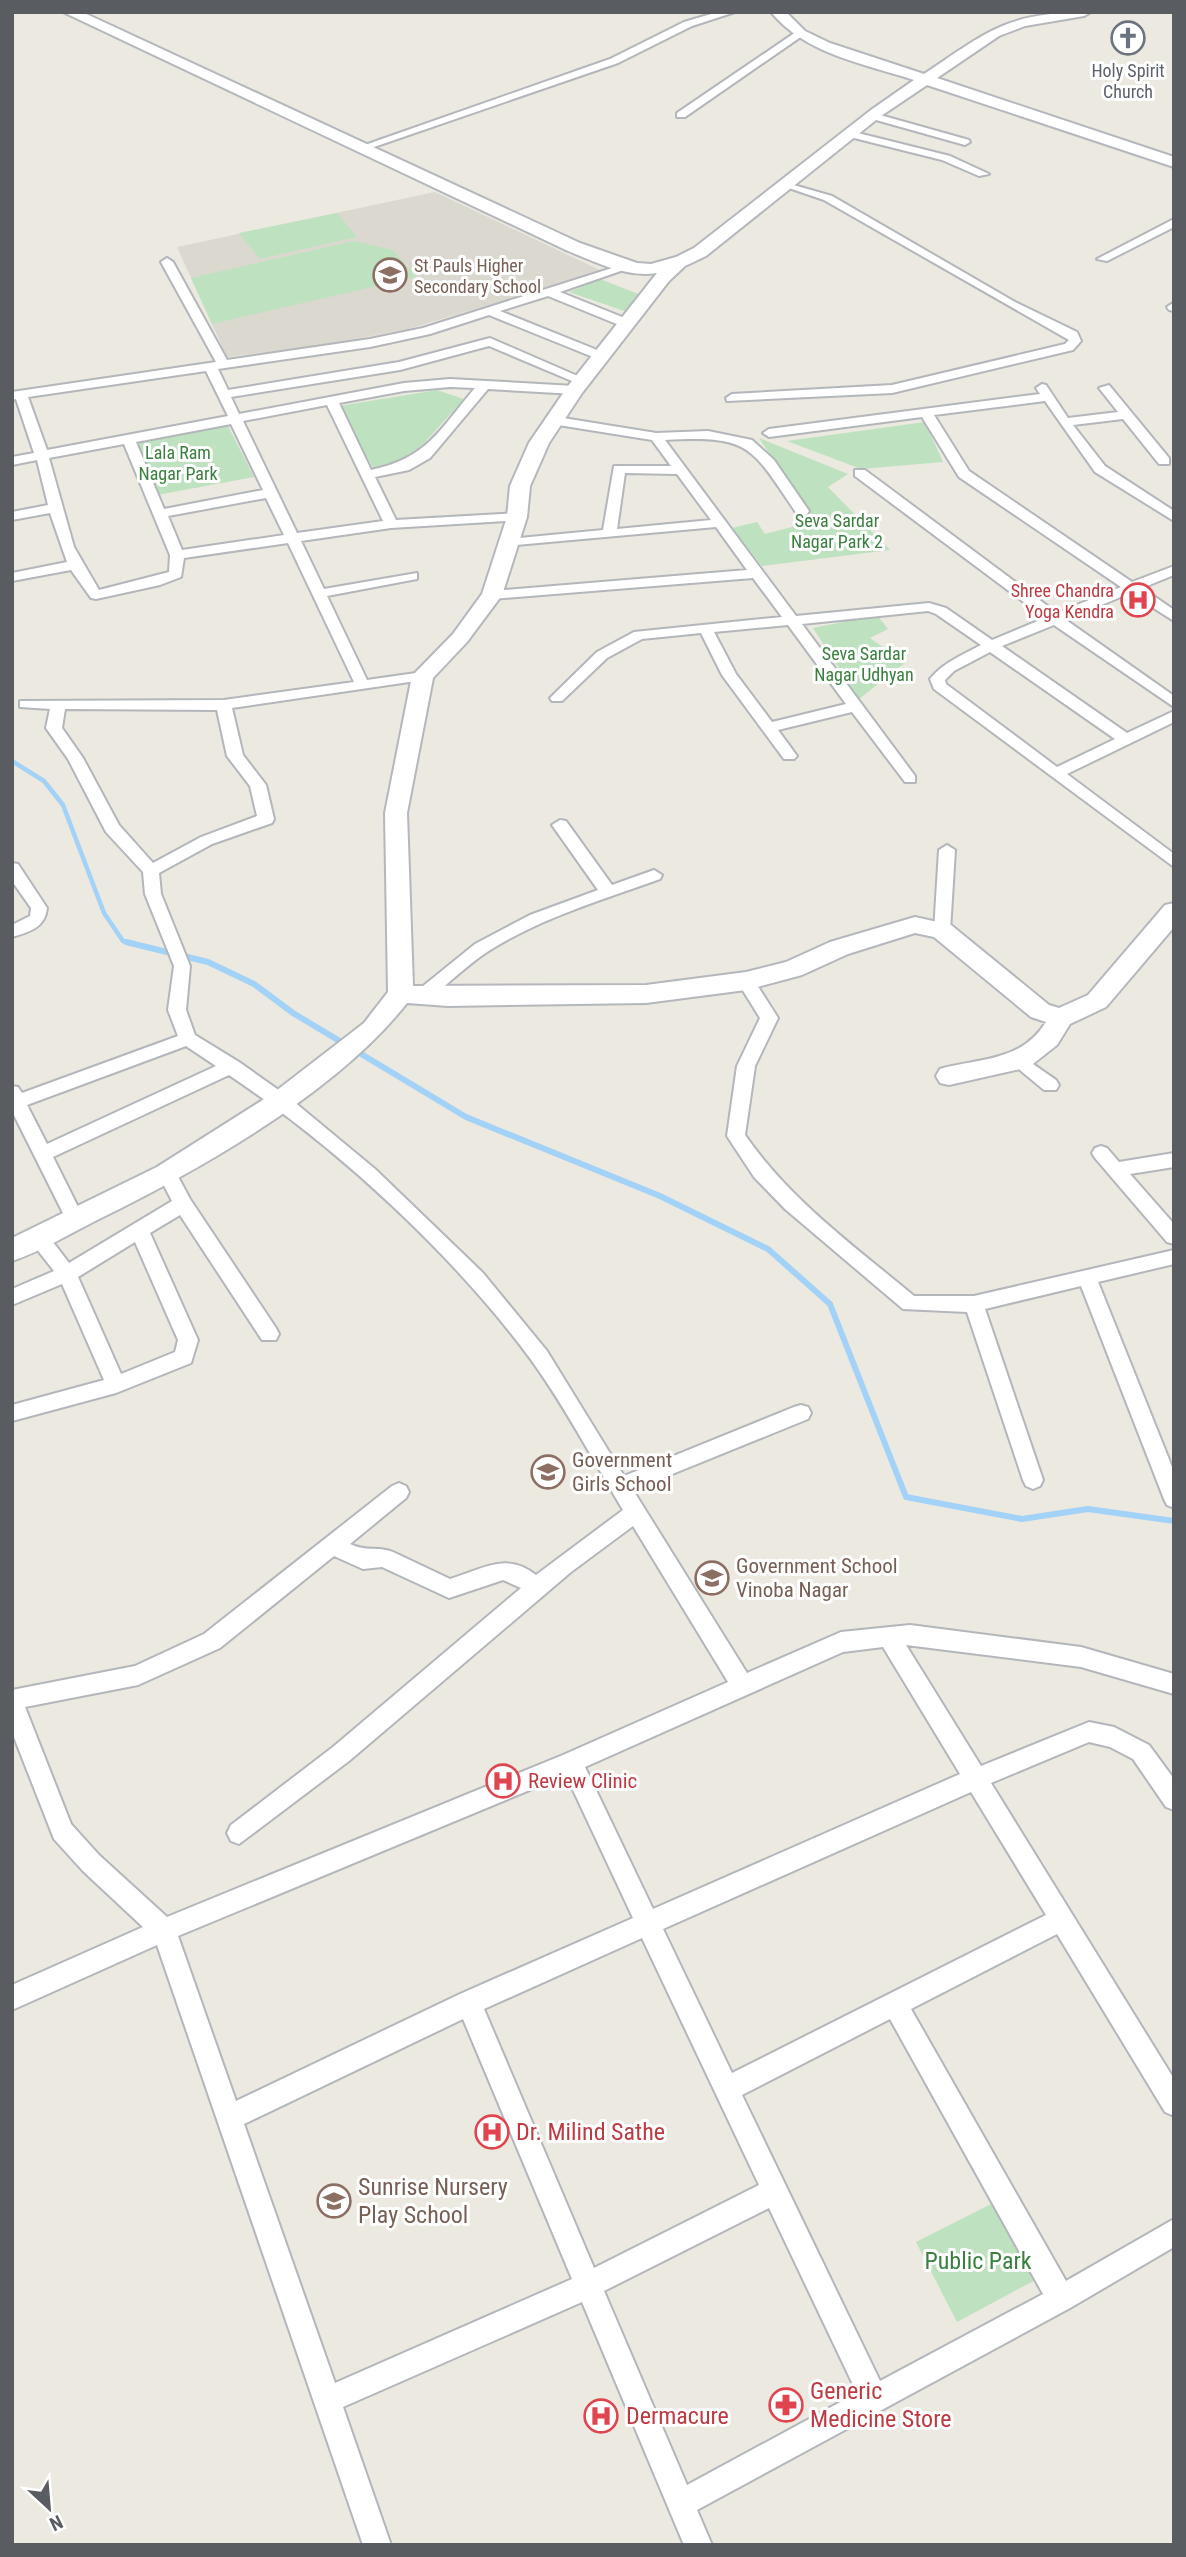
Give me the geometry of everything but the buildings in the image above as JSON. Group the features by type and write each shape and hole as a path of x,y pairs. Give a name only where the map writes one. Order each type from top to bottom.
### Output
{"street":[{"path":"70,12 628,262 628,266"},
{"path":"86,12 620,267 650,271 677,265"},
{"path":"370,145 614,61 688,24 730,12"},
{"path":"778,12 800,34 825,46 1174,162"},
{"path":"412,994 396,813 424,676 460,638 492,595 517,517 520,486 539,443 663,277 677,265 700,252 873,116 994,33 1022,22 1084,12"},
{"path":"681,116 800,34"},
{"path":"873,116 965,142"},
{"path":"850,134 946,158 983,174"},
{"path":"732,398 892,389 1069,347 1075,341 1073,334 1012,305 828,198 787,184"},
{"path":"1103,260 1174,222"},
{"path":"167,262 217,365 224,394 269,493 294,539 363,686"},
{"path":"128,438 177,555 176,574 102,595 94,593 74,565 54,508 42,456 16,395 370,343 426,331 492,312 628,266"},
{"path":"552,293 628,324"},
{"path":"492,312 603,357"},
{"path":"224,394 400,366 490,342 528,328"},
{"path":"490,342 579,386"},
{"path":"12,461 404,387 450,383 579,386"},
{"path":"366,475 404,467 425,456 485,384"},
{"path":"1105,388 1164,461"},
{"path":"769,433 926,413 1044,392 1100,469 1174,517"},
{"path":"332,402 391,524"},
{"path":"926,413 964,474 1174,618"},
{"path":"1064,422 1126,415"},
{"path":"557,421 656,437 713,436 738,439 757,449 802,511"},
{"path":"656,437 910,779"},
{"path":"609,534 619,469 681,470"},
{"path":"860,473 1055,619 1174,703"},
{"path":"158,514 269,493"},
{"path":"12,516 54,508"},
{"path":"177,555 391,524 517,517"},
{"path":"509,543 720,523"},
{"path":"12,578 74,565"},
{"path":"1174,570 990,646 949,668 936,679 939,686 1174,862"},
{"path":"492,595 757,573"},
{"path":"318,594 412,576"},
{"path":"557,698 602,655 639,635 929,607 941,611 1126,739"},
{"path":"705,628 729,675 789,756"},
{"path":"25,704 225,705 424,676"},
{"path":"58,704 54,728 75,758 113,828 151,871 153,894 182,966 177,1010 188,1039 233,1066 281,1101 368,1174 476,1278 540,1357 743,1686"},
{"path":"151,871 182,851 245,824 266,819 258,785 235,756 225,705"},
{"path":"768,728 856,706"},
{"path":"1055,774 1174,716"},
{"path":"560,825 610,893"},
{"path":"942,931 947,850"},
{"path":"12,868 39,908 38,918 29,925 12,931"},
{"path":"12,1250 76,1221 167,1174 281,1101 373,1029 412,994 481,948 536,919 654,875"},
{"path":"949,1076 1020,1061 1048,1039 1061,1018 1097,1001 1174,911"},
{"path":"412,994 646,994 746,981 793,969 839,948 901,928 927,926 942,931 1040,1011 1061,1018"},
{"path":"746,981 769,1018 746,1066 736,1136 753,1161 809,1220 910,1304 974,1304 1174,1257"},
{"path":"76,1221 15,1097 188,1039"},
{"path":"1020,1061 1050,1085"},
{"path":"43,1154 233,1066"},
{"path":"1101,1153 1118,1169 1174,1237"},
{"path":"1118,1169 1174,1160"},
{"path":"167,1174 183,1204 269,1334"},
{"path":"12,1297 67,1274 183,1204"},
{"path":"12,1413 116,1385 184,1357 188,1340 139,1231"},
{"path":"39,1238 67,1274 116,1385"},
{"path":"1087,1278 1174,1499"},
{"path":"974,1304 1034,1480"},
{"path":"619,1487 801,1413"},
{"path":"377,2545 164,1930 91,1863 62,1831 12,1701 138,1675 212,1641 399,1492"},
{"path":"239,1833 341,1754 589,1544 635,1513"},
{"path":"332,1545 363,1560 385,1558 398,1567 449,1589 501,1570 514,1570 536,1587"},
{"path":"12,1998 164,1930 571,1762 841,1642 910,1636 1081,1657 1174,1684"},
{"path":"889,1637 1174,2103"},
{"path":"229,2118 469,2003 975,1779 1089,1732 1114,1737 1141,1752 1174,1799"},
{"path":"571,1762 773,2192 874,2399"},
{"path":"725,2090 1061,1920"},
{"path":"469,2003 698,2545"},
{"path":"895,2004 1061,2299"},
{"path":"327,2400 587,2286 773,2192"},
{"path":"681,2503 1061,2299 1174,2232"}],"shaded area":[{"name":"St Pauls Higher Secondary School","path":"435,192 602,271 408,329 319,346 227,357 177,247"}],"green space":[{"path":"337,213 357,237 260,259 239,233"},
{"path":"354,241 393,250 416,277 212,324 191,278"},
{"path":"600,279 646,297 627,312 569,292"},
{"path":"437,390 464,399 416,452 404,460 373,468 339,406"},
{"path":"925,422 943,462 861,469 787,441"},
{"name":"Lala Ram Nagar Park","path":"227,424 254,477 157,495 133,442"},
{"name":"Seva Sardar Nagar Park 2","path":"759,438 848,474 828,487 890,550 762,566 732,528 757,522 765,534 815,521"},
{"name":"Seva Sardar Nagar Udhyan","path":"877,615 888,629 870,638 905,663 859,699 813,628"},
{"name":"Public Park","path":"997,2201 1039,2278 957,2322 916,2242"}],"waterway":[{"path":"12,761 44,781 63,805 104,913 123,941 133,943"},
{"path":"126,942 208,962 254,984 293,1013 466,1117 660,1196 768,1249 830,1304 906,1497 1022,1519 1088,1509 1174,1521"}],"place":[{"name":"Holy Spirit Church","path":"1128,38"},
{"name":"St Pauls Higher Secondary School","path":"390,275"},
{"name":"Shree Chandra Yoga Kendra","path":"1138,600"},
{"name":"Government Girls School","path":"548,1472"},
{"name":"Government School Vinoba Nagar","path":"712,1578"},
{"name":"Review Clinic","path":"503,1781"},
{"name":"Dr. Milind Sathe","path":"492,2132"},
{"name":"Sunrise Nursery Play School","path":"334,2201"},
{"name":"Generic Medicine Store","path":"786,2405"},
{"name":"Dermacure","path":"601,2416"}]}
